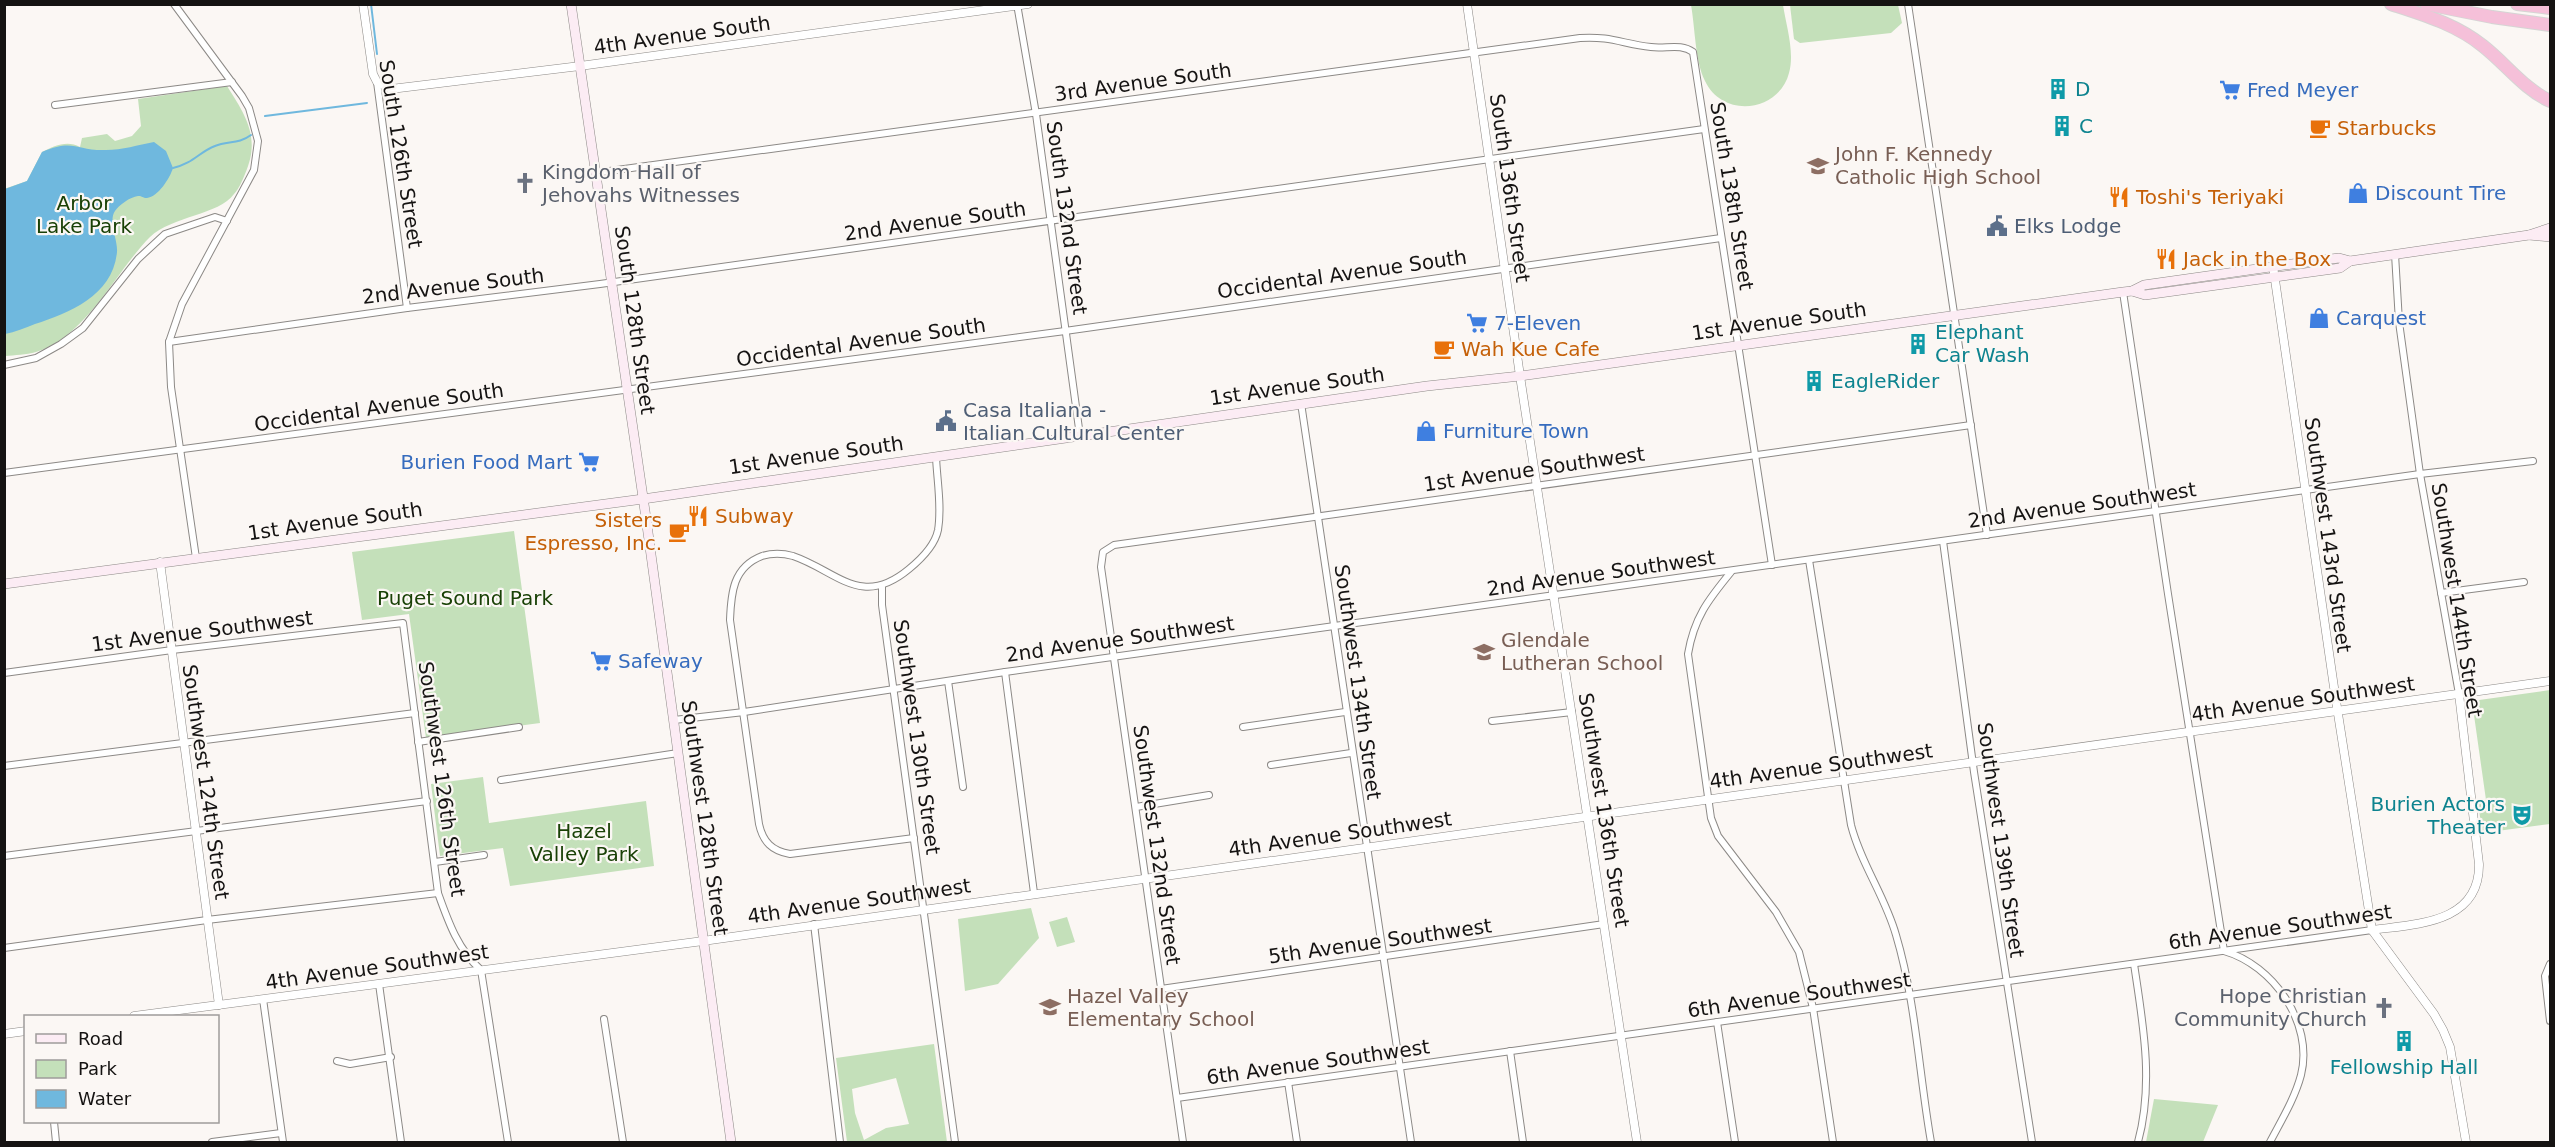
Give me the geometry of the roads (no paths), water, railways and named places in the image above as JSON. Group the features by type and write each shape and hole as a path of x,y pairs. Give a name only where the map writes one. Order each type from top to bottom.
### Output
{"highway":[{"path":"2391,4 2433,18 2466,33 2485,47 2526,86 2550,101"},
{"path":"2426,4 2550,25"},
{"path":"2517,4 2550,8"}],"main road":[{"name":"South 128th Street","path":"571,4 643,499"},
{"name":"1st Avenue South","path":"4,584 643,499 1301,403 1520,376 1738,344 2128,292 2144,285 2273,266 2339,258 2350,261 2529,235 2550,228"},
{"name":"1st Avenue South","path":"2529,235 2550,237"},
{"name":"1st Avenue South","path":"2128,292 2145,295 2340,268 2350,261"},
{"name":"Southwest 128th Street","path":"643,499 731,1143"}],"street":[{"path":"174,4 249,108 258,141 254,170 182,304 169,342 169,367 196,558"},
{"name":"South 126th Street","path":"363,4 371,65 377,82 407,308"},
{"name":"4th Avenue South","path":"377,82 391,89 401,89 1028,4"},
{"name":"South 136th Street","path":"1467,4 1520,376"},
{"path":"1908,4 1987,535"},
{"name":"South 132nd Street","path":"1017,5 1036,114 1080,436"},
{"name":"3rd Avenue South","path":"595,173 1600,37 1653,48 1688,49 1693,52"},
{"name":"South 138th Street","path":"1693,52 1772,565"},
{"path":"55,105 232,82"},
{"name":"2nd Avenue South","path":"169,342 1704,129"},
{"path":"4,365 36,358 83,328 138,259 165,234 215,217 227,221"},
{"name":"Occidental Avenue South","path":"4,472 1065,331 1721,238"},
{"name":"Southwest 144th Street","path":"2395,254 2398,322 2420,474 2459,694 2479,871 2475,887 2464,904 2450,915 2426,923"},
{"name":"Southwest 143rd Street","path":"2273,266 2337,710 2372,930 2434,1014 2443,1030 2450,1047 2466,1143"},
{"path":"2128,292 2189,732 2205,818 2224,951 2243,958 2270,980 2286,999 2299,1025 2303,1052 2301,1075 2270,1143"},
{"name":"Southwest 136th Street","path":"1520,376 1637,1143"},
{"name":"Southwest 134th Street","path":"1301,403 1332,626 1411,1143"},
{"name":"1st Avenue Southwest","path":"1103,552 1114,545 1971,425"},
{"path":"914,838 790,854 774,850 765,840 759,824 730,620 731,602 737,575 744,566 754,559 769,554 794,556 834,579 865,587 882,586 899,577 916,564 933,543 938,523 936,457"},
{"name":"2nd Avenue Southwest","path":"674,720 744,712 1005,672 2420,474 2533,461"},
{"name":"Southwest 139th Street","path":"1943,541 1973,762 2032,1143"},
{"name":"Southwest 132nd Street","path":"1103,552 1101,567 1183,1143"},
{"path":"1809,560 1855,840 1896,933 1910,996 1931,1143"},
{"name":"Southwest 124th Street","path":"160,562 219,1005"},
{"path":"1731,572 1700,614 1691,634 1688,654 1712,818 1718,836 1792,936 1805,970 1813,1008 1833,1143"},
{"path":"2441,593 2524,582"},
{"name":"Southwest 130th Street","path":"882,586 882,605 955,1143"},
{"name":"1st Avenue Southwest","path":"4,673 172,650 403,623"},
{"name":"Southwest 126th Street","path":"403,623 438,893 448,922 462,949 470,961 481,970"},
{"path":"1005,672 1034,893"},
{"path":"948,681 963,788"},
{"name":"4th Avenue Southwest","path":"148,1015 703,941 2550,681"},
{"path":"1243,727 1345,712"},
{"path":"1492,721 1572,712"},
{"path":"4,766 415,713"},
{"path":"418,742 519,727"},
{"path":"501,780 678,753"},
{"path":"1271,765 1351,753"},
{"path":"1136,807 1209,795"},
{"path":"4,856 196,833 427,801"},
{"path":"435,862 484,855"},
{"path":"4,948 207,920 438,893"},
{"name":"6th Avenue Southwest","path":"1177,1098 2426,923"},
{"path":"814,924 840,1143"},
{"name":"5th Avenue Southwest","path":"1161,989 1604,924"},
{"path":"2134,964 2146,1048 2147,1075 2144,1119 2138,1143"},
{"path":"2549,966 2545,976 2550,1020"},
{"path":"481,970 508,1143"},
{"path":"380,984 401,1143"},
{"path":"263,999 283,1143"},
{"path":"604,1019 623,1143"},
{"path":"1717,1022 1735,1143"},
{"path":"4,1034 24,1031"},
{"path":"1510,1051 1523,1143"},
{"path":"337,1061 350,1064 391,1057"},
{"path":"1288,1082 1297,1143"},
{"path":"54,1123 56,1143"},
{"path":"212,1143 281,1133"}],"water":[{"path":"154,142 166,151 173,168 166,182 151,197 132,198 115,211 112,220 117,247 114,267 99,291 88,300 62,314 5,334 5,189 27,181 42,152 53,148 68,145 96,150 112,150"}],"waterway":[{"path":"371,4 377,54"},
{"path":"265,116 367,103"},
{"path":"173,168 215,146 242,140 251,135"}],"place":[{"name":"D","path":"2058,89"},
{"name":"Fred Meyer","path":"2230,90"},
{"name":"C","path":"2062,126"},
{"name":"Starbucks","path":"2320,128"},
{"name":"John F. Kennedy Catholic High School","path":"1818,166"},
{"name":"Kingdom Hall of Jehovahs Witnesses","path":"525,183"},
{"name":"Discount Tire","path":"2358,193"},
{"name":"Toshi's Teriyaki","path":"2119,197"},
{"name":"Elks Lodge","path":"1997,226"},
{"name":"Jack in the Box","path":"2166,259"},
{"name":"Carquest","path":"2319,318"},
{"name":"7-Eleven","path":"1477,323"},
{"name":"Elephant Car Wash","path":"1918,344"},
{"name":"Wah Kue Cafe","path":"1444,349"},
{"name":"EagleRider","path":"1814,381"},
{"name":"Casa Italiana - Italian Cultural Center","path":"946,421"},
{"name":"Furniture Town","path":"1426,431"},
{"name":"Burien Food Mart","path":"589,462"},
{"name":"Subway","path":"698,516"},
{"name":"Sisters Espresso, Inc.","path":"679,532"},
{"name":"Glendale Lutheran School","path":"1484,652"},
{"name":"Safeway","path":"601,661"},
{"name":"Burien Actors Theater","path":"2522,815"},
{"name":"Hazel Valley Elementary School","path":"1050,1007"},
{"name":"Hope Christian Community Church","path":"2384,1008"},
{"name":"Fellowship Hall","path":"2404,1041"}],"park label":[{"name":"Arbor Lake Park","path":"84,214"},
{"name":"Puget Sound Park","path":"465,598"},
{"name":"Hazel Valley Park","path":"584,842"}]}
